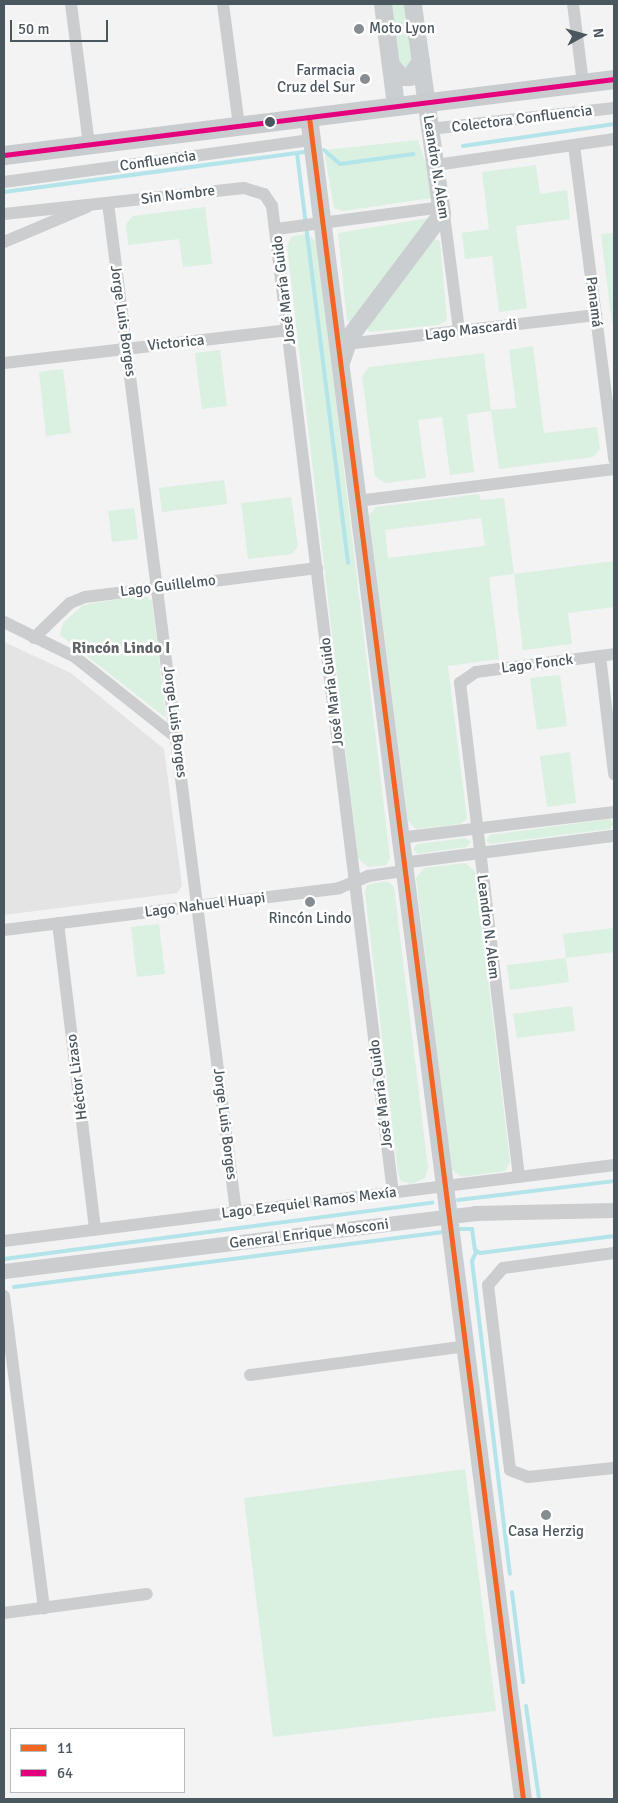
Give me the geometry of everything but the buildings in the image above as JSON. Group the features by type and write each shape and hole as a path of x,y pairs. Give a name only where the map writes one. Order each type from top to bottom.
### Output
{"main road":[{"path":"383,4 396,106"},
{"name":"Leandro N. Alem","path":"413,4 430,130 443,207"},
{"path":"391,65 406,78 418,72 421,62"},
{"path":"4,155 614,79"},
{"path":"309,117 312,140 311,224 341,376 402,867 443,1187 450,1216 523,1799"},
{"path":"341,376 346,344 440,221 443,207"}],"street":[{"path":"71,4 89,144"},
{"path":"223,4 239,126"},
{"path":"572,4 583,83"},
{"name":"Colectora Confluencia","path":"430,130 614,108"},
{"name":"Confluencia","path":"4,182 312,140"},
{"path":"436,165 614,140"},
{"name":"Panamá","path":"574,145 614,459"},
{"name":"Sin Nombre","path":"4,214 238,188 264,194"},
{"name":"José María Guido","path":"264,194 272,206 276,229 393,1193"},
{"name":"Jorge Luis Borges","path":"108,203 159,587 236,1212"},
{"name":"Sin Nombre","path":"4,242 91,205"},
{"path":"276,229 443,207"},
{"name":"Leandro N. Alem","path":"443,207 459,331"},
{"name":"Lago Mascardi","path":"346,344 596,315"},
{"name":"Victorica","path":"4,363 288,330"},
{"path":"357,501 614,469"},
{"name":"Lago Guillelmo","path":"34,638 77,600 159,587 317,568"},
{"path":"4,622 76,657 177,738"},
{"name":"Lago Fonck","path":"462,678 476,672 614,654"},
{"path":"600,656 614,774"},
{"name":"Leandro N. Alem","path":"462,678 459,694 519,1177"},
{"path":"399,838 614,812"},
{"name":"Lago Nahuel Huapi","path":"4,930 339,888 402,867 479,853 614,836"},
{"name":"Héctor Lizaso","path":"58,923 95,1230"},
{"name":"Lago Ezequiel Ramos Mexía","path":"4,1242 614,1165"},
{"name":"General Enrique Mosconi","path":"4,1271 450,1216 614,1210"},
{"path":"614,1253 503,1268 491,1276 488,1291 510,1470 528,1478 614,1468"},
{"path":"4,1296 10,1389 44,1608"},
{"path":"250,1375 466,1346"},
{"path":"4,1613 147,1594"}],"shaded area":[{"path":"4,642 71,673 164,749 182,886 177,893 4,915"}],"green space":[{"path":"390,4 407,4 414,59 406,69 398,65"},
{"path":"418,140 432,182 432,198 343,211 334,208 324,150"},
{"path":"536,165 540,194 567,190 570,219 516,226 527,308 499,312 492,256 465,259 462,233 489,229 482,172"},
{"path":"205,207 212,264 183,267 179,239 128,245 126,224 133,216"},
{"path":"429,218 351,322 347,321 338,233"},
{"path":"614,233 614,322 612,323 601,234"},
{"path":"308,234 317,242 390,858 386,865 368,867 358,858 287,246 292,236"},
{"path":"434,239 440,241 447,320 439,325 369,332 367,326"},
{"path":"533,346 544,433 597,427 600,449 593,457 499,469 491,411 467,414 474,472 450,475 442,417 418,420 426,478 385,483 375,476 362,376 369,367 484,353 491,410 516,408 509,350"},
{"path":"220,350 227,406 202,409 195,353"},
{"path":"63,369 71,433 46,436 39,372"},
{"path":"224,480 227,504 162,512 159,488"},
{"path":"479,494 480,500 504,498 514,574 489,577 499,659 448,666 467,819 460,824 416,829 408,821 369,515 376,507","holes":["481,518 485,546 388,558 385,530"]},
{"path":"291,497 298,547 292,554 248,559 241,503"},
{"path":"134,508 138,539 112,542 108,511"},
{"path":"614,561 614,607 568,613 572,644 523,650 514,574"},
{"path":"144,595 152,601 166,718 60,635 63,623 83,605"},
{"path":"560,675 567,726 537,730 530,678"},
{"path":"570,752 576,803 547,807 540,756"},
{"path":"610,819 614,824 610,829 491,844 486,841 490,835"},
{"path":"465,838 471,842 466,847 418,854 413,849 417,844"},
{"path":"465,863 475,871 510,1162 505,1171 462,1177 451,1169 416,878 424,868"},
{"path":"387,881 394,887 428,1168 425,1178 412,1184 401,1181 398,1173 365,892 367,885"},
{"path":"159,924 165,974 137,977 131,927"},
{"path":"614,928 614,952 566,958 563,934"},
{"path":"566,958 569,982 510,990 507,965"},
{"path":"572,1006 575,1031 517,1038 513,1014"},
{"path":"465,1469 496,1711 273,1737 244,1498"}],"waterway":[{"path":"463,146 614,124"},
{"path":"324,150 340,164 413,154"},
{"path":"4,192 304,152"},
{"path":"297,153 348,563"},
{"path":"458,1200 614,1181"},
{"path":"4,1259 432,1203"},
{"path":"460,1229 472,1229 475,1250 480,1253 614,1236"},
{"path":"14,1287 441,1232"},
{"path":"476,1252 472,1261 510,1574"},
{"path":"512,1592 523,1682"},
{"path":"526,1706 539,1799"}],"transit line":[{"name":"64","path":"4,155 614,79"},
{"name":"11","path":"309,117 523,1799"}],"place":[{"name":"Moto Lyon","path":"359,29"},
{"name":"Farmacia Cruz del Sur","path":"365,79"},
{"name":"Rincón Lindo","path":"310,902"},
{"name":"Casa Herzig","path":"546,1515"}],"district":[{"name":"Rincón Lindo I","path":"121,648"}]}
